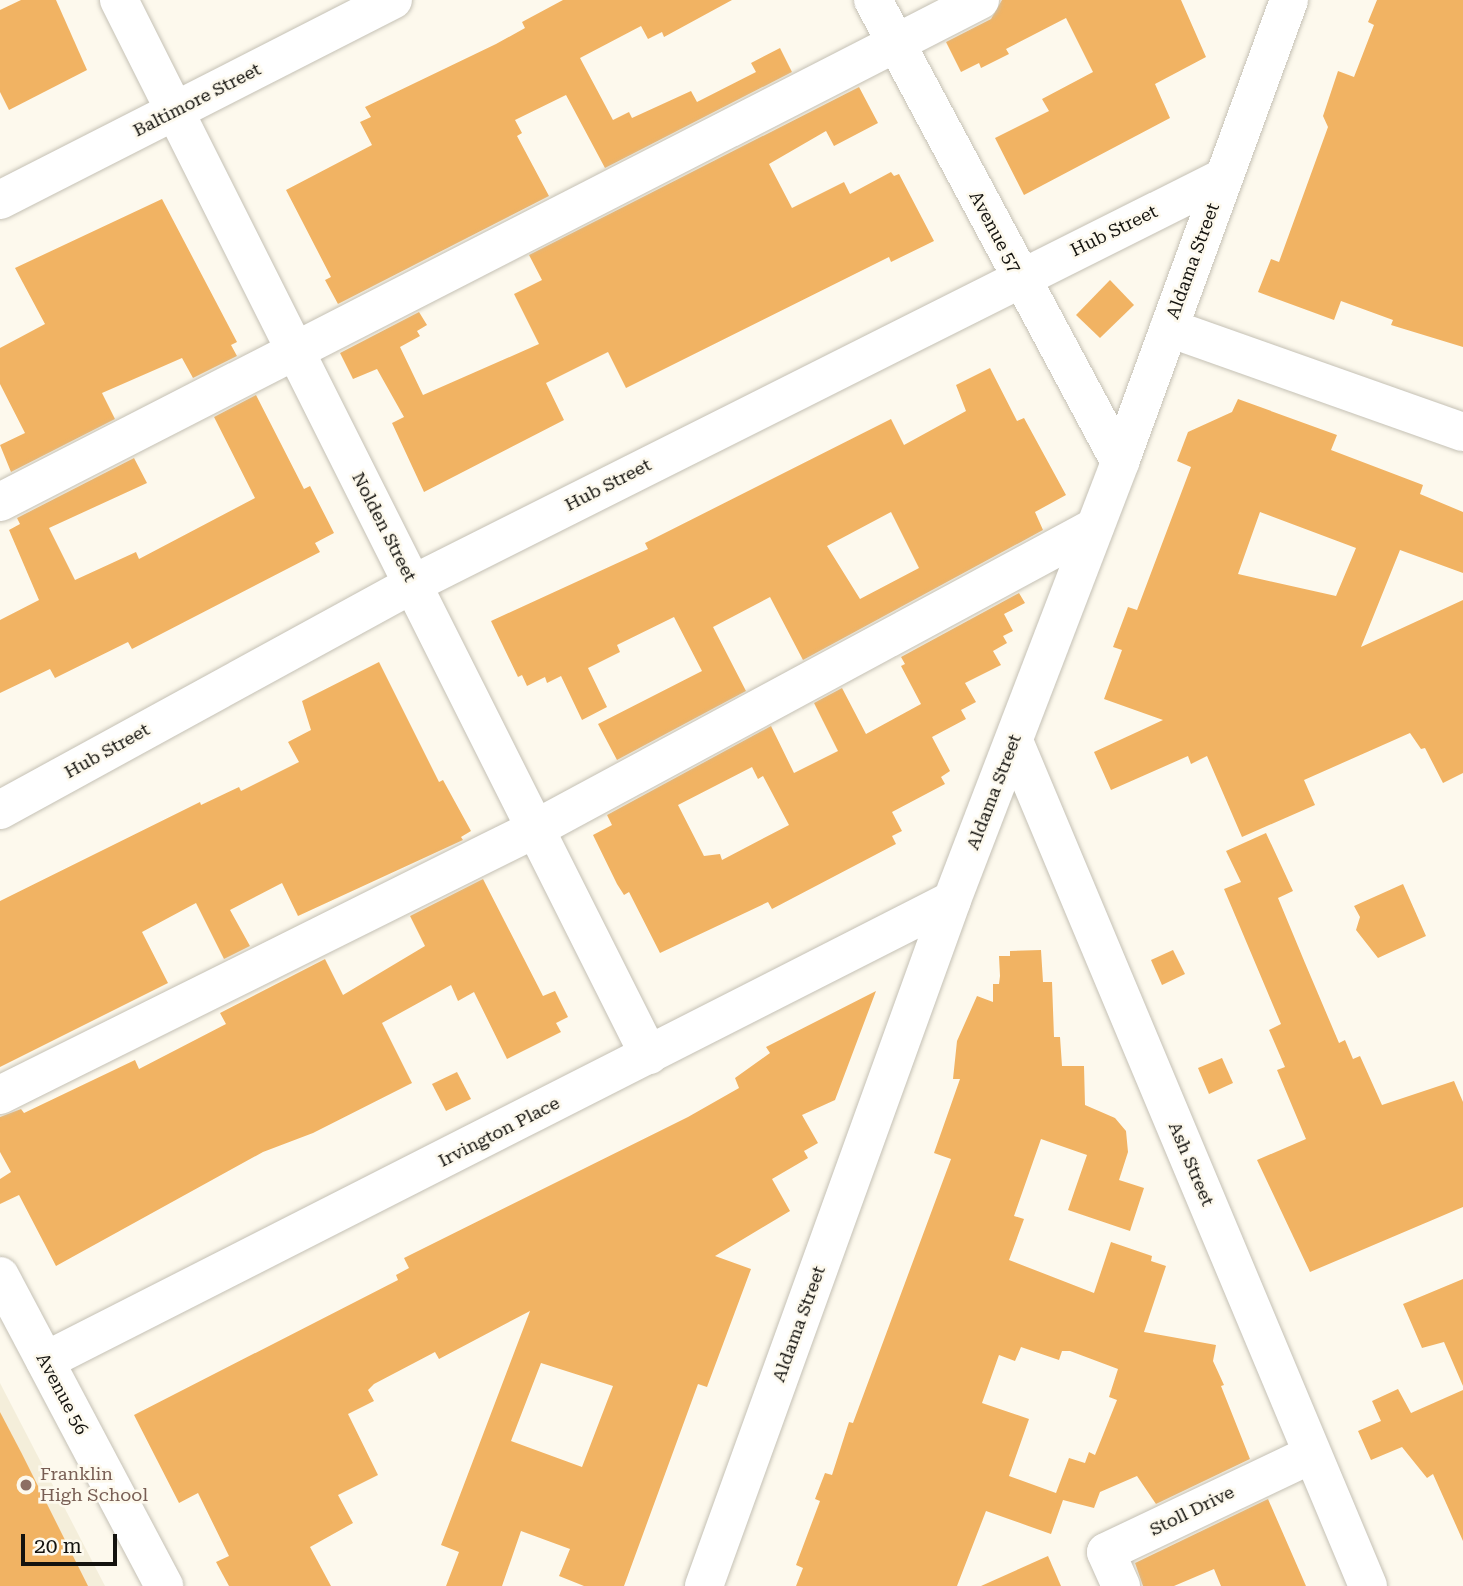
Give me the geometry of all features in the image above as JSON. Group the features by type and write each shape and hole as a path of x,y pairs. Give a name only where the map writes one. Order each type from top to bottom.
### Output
{"street":[{"name":"Nolden Street","path":"119,0 649,1055"},
{"name":"Baltimore Street","path":"0,200 393,0"},
{"name":"Avenue 57","path":"873,0 1120,462"},
{"path":"0,502 980,0"},
{"name":"Aldama Street","path":"704,1586 952,900 1120,462 1289,0"},
{"name":"Hub Street","path":"0,810 413,584 1019,277 1224,177"},
{"path":"1169,328 1463,432"},
{"path":"0,1095 535,829 1095,527"},
{"name":"Ash Street","path":"1014,741 1368,1586"},
{"name":"Irvington Place","path":"45,1361 952,900"},
{"name":"Avenue 56","path":"0,1276 164,1586"},
{"name":"Stoll Drive","path":"1121,1586 1106,1552 1312,1454"}],"shaded area":[{"name":"Franklin High School","path":"0,1383 105,1586 0,1586"}],"building":[{"path":"21,0 56,0 87,70 9,110 0,92 0,10"},
{"path":"563,0 732,0 664,37 662,32 648,39 641,26 580,58 613,120 629,112 632,118 691,91 697,102 756,72 751,63 780,48 792,72 605,168 566,95 515,120 522,133 517,136 549,196 338,304 325,280 331,277 286,190 372,145 360,122 371,117 365,107 496,44 525,28 522,22"},
{"path":"1002,0 1181,0 1206,57 1155,84 1170,118 1024,195 995,138 1049,111 1042,99 1093,72 1066,18 1006,49 1009,54 981,68 979,63 961,72 946,42 991,19"},
{"path":"1377,0 1463,0 1463,347 1391,325 1393,320 1341,301 1334,320 1258,292 1271,259 1279,262 1328,127 1323,116 1338,71 1354,77 1374,25 1368,22"},
{"path":"859,87 878,123 834,146 826,131 769,164 792,208 844,182 850,194 891,172 894,176 899,174 934,241 891,262 889,257 626,388 608,352 546,383 564,420 424,492 392,423 404,417 377,369 353,379 340,353 419,312 427,325 417,331 420,336 400,347 423,395 539,344 514,294 542,280 529,255"},
{"path":"162,199 237,342 231,345 237,356 193,378 182,358 102,393 115,419 11,472 0,445 25,433 0,384 0,348 45,324 15,268"},
{"path":"1110,280 1134,305 1100,338 1076,315"},
{"path":"990,368 1017,421 1024,418 1066,495 1035,512 1043,530 803,660 770,597 713,627 746,691 617,760 598,724 702,671 674,617 617,645 620,652 588,668 607,707 582,720 561,676 547,683 545,677 527,686 522,675 518,677 491,621 648,549 645,543 891,419 904,445 966,411 956,385","holes":["891,512 919,568 860,599 827,546"]},
{"path":"256,395 304,489 310,486 334,533 315,543 320,552 132,649 128,642 55,678 50,669 0,693 0,620 39,600 9,530 20,524 17,518 134,458 147,483 49,528 75,580 136,552 139,559 255,498 214,417"},
{"path":"1238,399 1337,435 1331,450 1423,485 1420,494 1463,512 1463,573 1400,550 1361,647 1463,600 1463,773 1443,783 1425,748 1421,749 1410,733 1304,780 1315,805 1242,837 1207,756 1191,764 1188,756 1111,790 1094,752 1163,720 1104,699 1122,650 1113,647 1128,607 1137,610 1191,467 1177,461 1188,432 1232,412","holes":["1260,512 1356,548 1336,596 1238,574"]},
{"path":"1019,593 1025,603 1004,614 1013,631 1003,636 1007,643 993,651 1001,665 965,683 976,702 961,710 966,719 932,737 950,771 941,777 945,784 892,812 902,831 892,836 896,844 772,909 768,902 660,953 629,892 624,895 617,884 593,835 612,825 607,815 771,726 794,773 838,751 814,703 842,688 866,734 921,704 901,666 905,664 901,657","holes":["752,767 758,779 763,776 789,825 722,860 720,854 704,856 678,805"]},
{"path":"379,662 439,782 443,780 471,831 461,837 463,840 298,916 282,883 230,910 250,946 224,959 196,903 142,932 168,983 0,1067 0,901 200,802 201,805 239,787 241,791 299,762 288,742 311,730 302,701"},
{"path":"1266,833 1293,891 1278,898 1339,1043 1345,1040 1353,1059 1360,1056 1382,1105 1454,1081 1463,1102 1463,1207 1310,1272 1257,1160 1306,1139 1277,1070 1285,1067 1269,1030 1281,1024 1224,889 1241,882 1226,851"},
{"path":"483,879 543,996 555,991 568,1017 556,1023 561,1032 507,1059 474,992 458,1001 451,985 382,1023 412,1083 313,1133 263,1152 56,1266 19,1195 0,1204 0,1179 11,1172 0,1152 0,1117 21,1109 24,1113 135,1060 139,1069 226,1024 220,1013 325,959 343,995 425,946 410,916"},
{"path":"1403,884 1426,936 1378,958 1356,930 1360,917 1354,906"},
{"path":"1041,950 1043,982 1052,982 1054,1037 1060,1037 1062,1066 1084,1066 1085,1105 1115,1118 1126,1131 1128,1152 1119,1180 1144,1188 1130,1231 1068,1210 1087,1155 1041,1139 1014,1216 1024,1219 1009,1260 1094,1293 1111,1242 1152,1256 1151,1261 1166,1266 1144,1332 1216,1345 1213,1361 1250,1459 1156,1504 1137,1476 1100,1492 1094,1508 1063,1500 1051,1534 986,1511 957,1586 796,1586 803,1568 796,1565 820,1501 815,1499 825,1473 832,1475 849,1422 853,1423 951,1159 934,1153 960,1079 953,1079 957,1041 977,996 993,1002 993,984 999,984 999,956 1010,956 1010,951","holes":["1021,1347 1059,1360 1062,1351 1070,1351 1118,1369 1109,1397 1117,1400 1095,1455 1089,1452 1085,1463 1069,1458 1056,1493 1009,1476 1029,1419 982,1403 999,1355 1015,1361"]},
{"path":"1173,950 1185,974 1162,985 1151,960"},
{"path":"876,991 835,1100 802,1115 818,1143 804,1151 808,1158 772,1179 790,1211 715,1256 751,1269 707,1387 698,1384 624,1586 584,1586 559,1576 570,1549 521,1531 502,1586 446,1586 459,1552 441,1545 530,1311 439,1359 435,1352 374,1384 368,1390 374,1401 348,1414 378,1475 338,1495 353,1523 310,1547 331,1586 229,1586 216,1562 229,1556 198,1493 179,1503 134,1415 398,1280 396,1275 409,1268 404,1258 688,1117 739,1088 735,1078 770,1053 766,1047","holes":["541,1363 613,1386 582,1467 511,1441"]},
{"path":"1222,1058 1233,1083 1209,1094 1198,1068"},
{"path":"457,1072 471,1099 446,1111 432,1084"},
{"path":"1463,1279 1463,1386 1444,1342 1422,1348 1403,1304"},
{"path":"1398,1389 1411,1413 1463,1390 1463,1541 1433,1474 1427,1478 1402,1447 1371,1460 1358,1431 1381,1421 1372,1401"},
{"name":"Franklin High School","path":"0,1412 22,1454 88,1586 0,1586"},
{"path":"1268,1499 1306,1586 1221,1586 1214,1569 1174,1586 1143,1586 1135,1563"},
{"path":"1048,1556 1061,1586 981,1586"}],"place":[{"name":"Franklin High School","path":"26,1485"}]}
